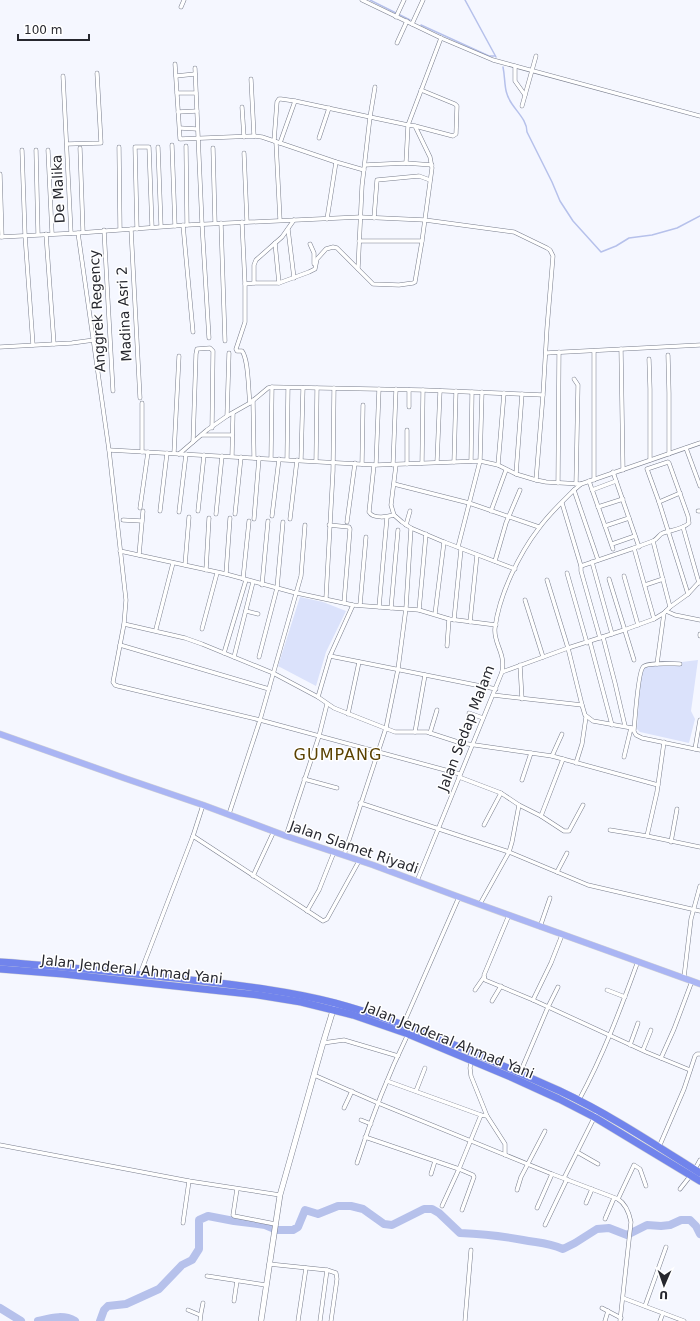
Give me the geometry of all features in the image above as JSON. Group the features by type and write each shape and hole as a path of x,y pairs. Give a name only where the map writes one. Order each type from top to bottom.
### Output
{"highway":[{"name":"Jalan Jenderal Ahmad Yani","path":"0,962 139,975 265,989 303,995 335,1006 364,1019 405,1030 520,1073 579,1100 659,1147 695,1172 700,1181"},
{"name":"Jalan Jenderal Ahmad Yani","path":"0,969 63,974 258,995 335,1006"},
{"name":"Jalan Jenderal Ahmad Yani","path":"405,1030 471,1061 526,1084 594,1117 695,1172"}],"main road":[{"name":"Jalan Slamet Riyadi","path":"0,734 203,804 286,836 417,881 700,984"}],"street":[{"path":"181,7 184,0"},
{"path":"362,0 441,38 492,60 700,116"},
{"path":"396,16 404,0"},
{"path":"412,24 423,0"},
{"path":"397,43 406,21"},
{"path":"406,163 408,125 441,38"},
{"path":"522,106 536,56"},
{"path":"175,64 180,139 262,137 364,170"},
{"path":"515,66 515,81 525,95"},
{"path":"195,68 209,338"},
{"path":"67,144 101,144 97,73"},
{"path":"176,76 195,74"},
{"name":"De Malika","path":"63,76 71,233"},
{"path":"251,79 254,136"},
{"path":"358,269 364,170 370,117 376,87"},
{"path":"280,220 277,142 277,102 279,99 415,126 453,136 456,134 457,106 421,90"},
{"path":"177,93 196,93"},
{"path":"277,142 295,101"},
{"path":"242,107 244,137"},
{"path":"319,138 329,108"},
{"path":"178,112 197,111"},
{"path":"315,269 317,260 325,250 333,247 337,248 373,284 399,285 414,283 416,280 422,241 432,164 415,126"},
{"path":"180,128 197,128"},
{"path":"172,145 175,226"},
{"path":"186,146 185,225 193,332"},
{"path":"119,147 120,230"},
{"path":"137,228 135,147 149,147 152,227"},
{"path":"158,147 161,226"},
{"path":"80,148 83,232"},
{"path":"213,148 215,224"},
{"path":"22,150 25,235 33,345"},
{"path":"36,150 38,234"},
{"path":"48,150 52,233"},
{"path":"244,153 247,222"},
{"path":"327,219 336,162"},
{"path":"365,165 406,163 432,164"},
{"path":"0,174 1,237 161,226 360,217 425,220 514,232 550,250 553,256 547,328 544,395 536,480"},
{"path":"374,218 378,180 419,176 431,178"},
{"path":"254,283 254,265 256,260 276,243 294,220"},
{"path":"242,222 245,322 236,349 237,351 242,351 244,354 250,404"},
{"path":"221,223 225,341"},
{"name":"Madina Asri 2","path":"131,229 140,398"},
{"path":"288,229 294,278"},
{"name":"Anggrek Regency","path":"104,230 113,391"},
{"path":"78,232 109,450 126,600 124,624 113,682 115,685 260,720 460,775 501,793 541,816 564,832 569,831 583,806"},
{"path":"46,234 54,344"},
{"path":"359,241 422,241"},
{"path":"276,243 279,283"},
{"path":"310,244 314,253 315,269"},
{"path":"245,284 279,283 315,269"},
{"path":"0,347 94,340"},
{"path":"546,353 700,345"},
{"path":"193,442 197,349 210,348 213,351 212,428"},
{"path":"621,349 623,470"},
{"path":"594,351 594,480"},
{"path":"558,483 559,352"},
{"path":"227,416 229,353"},
{"path":"668,355 669,454"},
{"path":"174,453 178,356"},
{"path":"649,359 650,460"},
{"path":"574,380 578,385 578,484"},
{"path":"180,454 201,435 227,416 250,404 268,388 272,387 423,390 544,395"},
{"path":"271,458 272,387"},
{"path":"286,459 288,388"},
{"path":"290,519 299,460 302,388"},
{"path":"316,461 317,388"},
{"path":"326,598 334,388"},
{"path":"379,389 375,465 369,512 373,516 394,515"},
{"path":"396,390 394,484 391,505 394,515 412,528 515,569"},
{"path":"409,390 409,407"},
{"path":"422,463 423,390"},
{"path":"437,462 440,391"},
{"path":"454,462 456,391"},
{"path":"471,461 472,392"},
{"path":"454,620 460,548 469,503 480,461 482,392"},
{"path":"498,465 504,394"},
{"path":"516,474 522,394"},
{"path":"253,400 254,458"},
{"path":"142,402 142,452"},
{"path":"362,464 363,405"},
{"path":"232,456 233,413"},
{"path":"408,430 408,464"},
{"path":"201,435 232,435"},
{"path":"109,450 375,465 480,461 498,465 516,474 536,480 578,484 589,482 700,443"},
{"path":"686,448 700,486"},
{"path":"138,555 148,452"},
{"path":"160,511 167,453"},
{"path":"179,512 186,454"},
{"path":"198,511 204,455"},
{"path":"216,514 222,456"},
{"path":"235,514 241,457"},
{"path":"254,519 260,458"},
{"path":"272,516 279,459"},
{"path":"654,459 656,465"},
{"path":"581,566 639,547 658,538 662,533 669,531 683,527 688,525 689,520 668,462 648,468 647,470 669,531 688,594"},
{"path":"348,522 355,463"},
{"path":"491,511 506,470"},
{"path":"614,472 639,547"},
{"path":"592,490 616,481"},
{"path":"589,482 613,549"},
{"path":"394,484 469,503 539,527"},
{"name":"Jalan Sedap Malam","path":"417,881 502,672 503,660 495,636 501,600 515,569 539,527 578,484"},
{"path":"495,561 509,517 520,490"},
{"path":"574,490 598,560"},
{"path":"658,502 680,493"},
{"path":"598,507 622,499"},
{"path":"562,503 615,683 625,726"},
{"path":"406,525 410,511"},
{"path":"185,565 189,516"},
{"path":"379,607 387,516"},
{"path":"206,570 209,518"},
{"path":"226,574 230,518"},
{"path":"605,526 629,518"},
{"path":"123,520 142,521"},
{"path":"224,654 245,579 249,521"},
{"path":"262,585 268,521"},
{"path":"259,657 277,588 284,522"},
{"path":"329,524 346,526 350,529 344,603"},
{"path":"228,814 260,720 301,576 305,525"},
{"path":"502,672 654,619 688,594 700,582 683,527"},
{"path":"344,855 360,802 386,728 398,669 406,608 412,528"},
{"path":"391,608 398,530"},
{"path":"419,610 426,534"},
{"path":"612,544 635,536"},
{"path":"360,605 366,537"},
{"path":"653,541 670,607"},
{"path":"435,614 444,542"},
{"path":"634,548 654,619"},
{"path":"120,551 226,574 262,585 353,605 406,608 419,610 454,620 496,625"},
{"path":"470,622 477,554"},
{"path":"592,562 612,634"},
{"path":"156,629 173,563"},
{"path":"202,629 217,572"},
{"path":"567,573 612,725"},
{"path":"624,576 638,625"},
{"path":"609,579 634,660"},
{"path":"645,585 663,579"},
{"path":"547,580 568,648 586,717 582,744 576,763"},
{"path":"234,657 253,582"},
{"path":"524,600 543,657"},
{"path":"318,697 330,656 353,605"},
{"path":"246,611 258,614"},
{"path":"665,612 700,620"},
{"path":"657,664 665,612"},
{"path":"447,646 449,619"},
{"path":"124,624 185,638 202,644 273,673 318,697 327,704 348,714 395,732 430,733 457,742 552,756 658,786"},
{"path":"120,645 269,689"},
{"path":"330,656 496,689"},
{"path":"348,714 360,662"},
{"path":"624,757 632,729 641,670 644,666 657,664 680,664"},
{"path":"520,666 522,698"},
{"path":"415,732 425,675"},
{"path":"493,695 582,705"},
{"path":"286,836 319,736 327,704"},
{"path":"430,733 437,710"},
{"path":"469,713 483,718"},
{"path":"586,717 592,721 625,726 632,729 638,737 700,750"},
{"path":"695,749 700,720"},
{"path":"552,756 562,734"},
{"path":"647,836 658,786 664,742"},
{"path":"522,780 531,753"},
{"path":"541,816 563,759"},
{"path":"304,780 337,788"},
{"path":"484,825 501,793"},
{"path":"360,802 509,852 588,885 700,911"},
{"path":"139,983 139,975 193,836 203,804"},
{"path":"480,904 509,852 518,804"},
{"path":"671,842 677,808"},
{"path":"610,830 700,847"},
{"path":"253,876 274,831"},
{"path":"193,836 323,921 327,919 360,861"},
{"path":"307,911 319,890 334,852"},
{"path":"557,872 567,853"},
{"path":"684,977 694,909 700,886"},
{"path":"357,1163 378,1103 398,1056 405,1030 459,897"},
{"path":"540,927 550,898"},
{"path":"474,990 484,977 509,915"},
{"path":"533,1000 551,963 562,935"},
{"path":"575,1108 609,1036 638,961"},
{"path":"484,977 485,980 533,1000 609,1036 690,1070"},
{"path":"661,1058 674,1029 692,981"},
{"path":"492,1001 501,986"},
{"path":"520,1073 558,987"},
{"path":"607,990 625,997"},
{"path":"261,1321 280,1195 335,1006"},
{"path":"630,1045 638,1023"},
{"path":"643,1050 651,1030"},
{"path":"323,1043 344,1040 398,1056"},
{"path":"659,1147 681,1095 696,1054 700,1054"},
{"path":"471,1061 470,1073 487,1116 505,1144 505,1155"},
{"path":"416,1091 425,1068"},
{"path":"314,1075 470,1141 622,1201 628,1211 631,1222 620,1319 602,1308"},
{"path":"387,1081 487,1116"},
{"path":"344,1108 352,1091"},
{"path":"545,1225 565,1178 598,1110"},
{"path":"442,1206 481,1115"},
{"path":"361,1120 371,1124"},
{"path":"517,1190 518,1182 527,1163 545,1132"},
{"path":"365,1137 473,1175 474,1177 462,1210"},
{"path":"0,1145 189,1181 280,1195"},
{"path":"577,1152 598,1164"},
{"path":"680,1189 695,1172 700,1160"},
{"path":"431,1174 435,1161"},
{"path":"605,1219 634,1165 640,1169 646,1186"},
{"path":"537,1208 552,1174"},
{"path":"183,1223 189,1181"},
{"path":"236,1189 234,1216 275,1225"},
{"path":"586,1203 592,1189"},
{"path":"645,1306 666,1247"},
{"path":"465,1321 471,1250"},
{"path":"269,1264 327,1270 337,1274 331,1321"},
{"path":"298,1321 306,1268"},
{"path":"320,1321 327,1270"},
{"path":"207,1276 266,1285"},
{"path":"234,1301 237,1281"},
{"path":"623,1298 684,1321"},
{"path":"200,1321 200,1315 204,1302"},
{"path":"188,1310 200,1315"},
{"path":"605,1321 608,1311"},
{"path":"660,1321 663,1314"}],"shaded area":[{"path":"300,597 323,602 346,611 326,652 316,686 278,666"},
{"path":"698,660 691,711 695,719 689,743 640,732 637,729 641,667"}],"waterway":[{"path":"370,0 396,13"},
{"path":"465,0 496,57"},
{"path":"400,15 410,20"},
{"path":"421,25 489,56 495,56"},
{"path":"503,67 507,95 524,121 527,132 560,201 573,221 601,252 616,246 629,238 652,235 677,228 700,216"},
{"path":"100,1321 104,1310 108,1306 126,1304 159,1289 182,1265 192,1260 199,1249 199,1220 208,1216 265,1225 277,1230 293,1230 298,1227 305,1210 318,1214 338,1206 351,1206 363,1209 384,1224 392,1225 424,1209 432,1209 439,1213 460,1233 507,1237 548,1244 563,1249 597,1229 609,1228 627,1235 647,1225 670,1225 681,1220 690,1220 696,1226 700,1234"},
{"path":"0,1308 21,1321"},
{"path":"38,1321 61,1317 75,1321"}],"district":[{"name":"GUMPANG","path":"338,754"}]}
